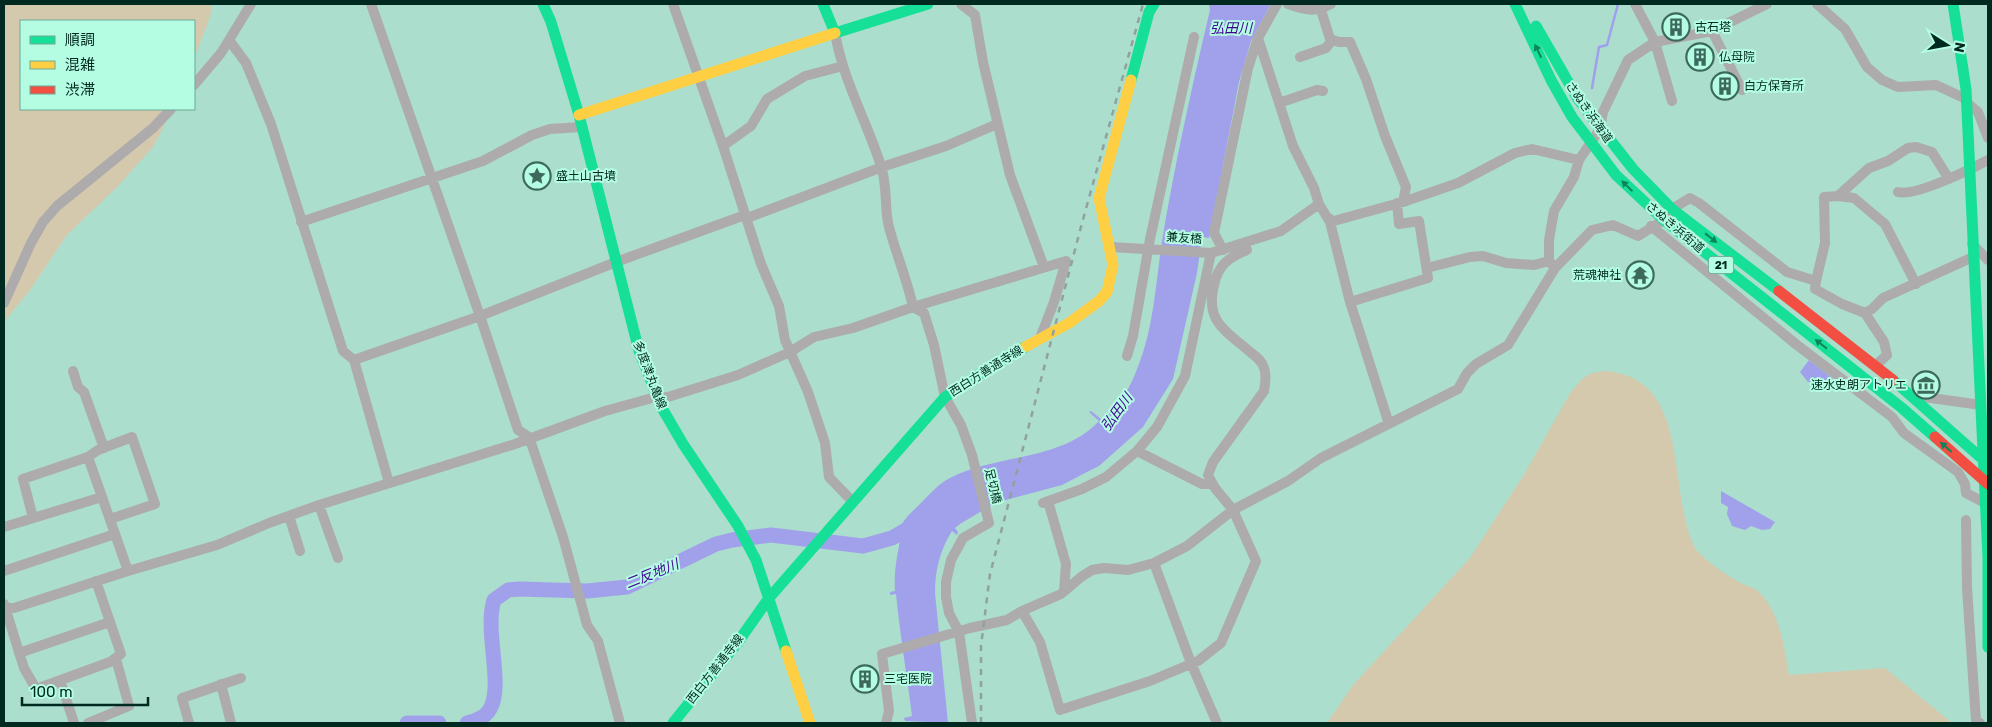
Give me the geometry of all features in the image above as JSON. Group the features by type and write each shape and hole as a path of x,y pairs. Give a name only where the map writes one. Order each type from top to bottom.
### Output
{"main road":[{"name":"多度津丸亀線","path":"543,4 551,22 579,115 639,351 658,398 682,444 738,526 756,560 810,723"},
{"path":"823,4 835,33"},
{"path":"579,115 698,79 928,4"},
{"name":"西白方善通寺線","path":"673,723 738,642 770,598 946,397 990,367 1069,323 1103,296 1111,280 1113,265 1111,247 1099,198 1149,12 1154,4"},
{"name":"さぬき浜街道","path":"1515,4 1551,80 1572,117 1616,175 1664,220 1902,408 1985,482"},
{"name":"さぬき浜海道","path":"1522,4 1578,99 1600,129 1633,170 1672,208"},
{"path":"1953,4 1966,100 1972,244 1985,461 1988,648"},
{"name":"さぬき浜街道","path":"1672,208 1876,365 1985,461"}],"street":[{"path":"195,84 221,53 251,4"},
{"path":"371,4 518,430 529,437 563,537 587,625 598,641 620,723"},
{"path":"673,4 723,146 744,215 778,306 785,340 808,392 825,444 829,477 853,502"},
{"path":"961,4 976,15 997,124 1010,175 1044,267"},
{"path":"1223,250 1214,233 1248,68 1258,38 1277,4"},
{"path":"1288,4 1308,11 1327,6 1330,39 1339,42 1350,42 1366,79 1384,136 1406,187 1400,203 1399,224 1419,221 1428,278 1350,302"},
{"path":"1635,4 1655,42 1672,101"},
{"path":"1552,265 1549,240 1554,211 1574,177 1579,160 1600,129 1603,112 1628,60 1655,42 1712,31 1733,23 1754,6 1767,4"},
{"path":"1817,4 1845,29 1870,72 1898,87 1936,86 1966,100 1978,112 1988,138"},
{"path":"1712,31 1742,90"},
{"path":"835,33 843,66 882,167 887,194 888,225 908,283 914,307"},
{"path":"1127,356 1152,249 1194,37"},
{"path":"1258,38 1293,146 1314,188 1319,204 1330,222 1400,203 1458,182 1515,153 1532,150 1579,160"},
{"path":"229,40 246,63 271,124 343,351 354,360 389,483"},
{"path":"1300,57 1326,48 1332,40"},
{"path":"723,146 751,126 767,99 805,76 843,66"},
{"path":"1279,103 1317,90 1323,91"},
{"path":"4,303 31,243 53,211 153,128 170,110"},
{"path":"354,360 480,316 616,262 744,215 750,217 882,167 946,146 997,124"},
{"path":"301,222 483,161 532,135 550,129 582,127"},
{"path":"1838,196 1869,168 1910,147 1932,152 1948,179"},
{"path":"1898,192 1910,192 1948,179 1988,160"},
{"path":"1876,365 1887,355 1884,342 1865,313 1842,304 1815,289 1825,243 1824,197 1854,198 1886,224 1916,284"},
{"path":"886,723 889,711 882,654 970,628 1007,620 1064,591 1080,577 1092,570 1104,568 1128,570 1154,564 1187,546 1234,510 1288,481 1321,458 1458,389 1467,373 1476,364 1508,345 1552,265 1592,230 1613,225 1638,236 1651,226 1664,220 1672,208 1690,198 1699,202 1788,272 1816,281"},
{"name":"兼友橋","path":"1111,247 1211,253 1281,231 1319,204"},
{"path":"1329,218 1350,302 1389,424"},
{"path":"1651,226 1797,345 1892,417 1904,433 1958,472 1965,484 1966,493 1985,503"},
{"path":"1022,611 1040,642 1060,710 1150,681 1191,663 1221,644 1256,561 1234,510 1208,475 1213,462 1264,391 1266,380 1265,368 1259,359 1222,328 1215,318 1210,300 1215,278 1224,262 1246,250 1244,244"},
{"path":"1972,244 1988,260"},
{"path":"1064,591 1066,564 1045,502 1082,489 1106,476 1137,451 1157,427 1185,376 1211,253"},
{"path":"1427,268 1470,257 1483,256 1506,263 1552,265"},
{"path":"1865,313 1883,298 1973,258"},
{"path":"96,581 122,654 116,659 36,689 24,668 4,607 14,608 96,581 128,571 217,545 319,505 515,444 529,437 604,411 668,397 738,375 791,351 814,337 853,328 914,307 1066,261 1054,302 1040,338"},
{"name":"足切橋","path":"914,307 924,313 934,345 946,397 961,425 972,455 989,523 963,538 951,560 946,597 949,613 959,632"},
{"path":"1977,335 1988,328"},
{"path":"73,371 78,387 84,392 104,448"},
{"path":"1908,395 1915,394 1981,405"},
{"path":"33,518 23,479 88,457 104,448 132,437 155,504 110,519"},
{"path":"1137,451 1202,484 1213,484"},
{"path":"88,457 128,571"},
{"path":"4,527 102,497"},
{"path":"319,505 338,558"},
{"path":"289,516 300,551"},
{"path":"1966,520 1967,588 1976,721 1980,723"},
{"path":"4,571 115,534"},
{"path":"1154,564 1191,663 1217,723"},
{"path":"19,653 110,622"},
{"path":"959,632 972,723"},
{"path":"88,723 129,706 116,659"},
{"path":"189,723 182,698 241,678"},
{"path":"60,680 74,723"},
{"path":"221,684 231,723"}],"shaded area":[{"path":"4,4 212,4 210,17 195,56 195,20 20,20 20,110 172,110 153,147 118,186 67,235 30,290 4,322"},
{"path":"1605,371 1633,378 1652,393 1664,414 1672,440 1686,523 1694,546 1702,556 1715,566 1735,580 1758,591 1765,599 1780,630 1789,675 1885,668 1952,723 1327,723 1353,685 1470,558 1525,473 1570,393 1582,379 1592,373"}],"water":[{"name":"弘田川","path":"1209,4 1271,4 1251,41 1239,82 1209,238 1202,237 1197,273 1173,379 1143,427 1099,466 1062,485 995,503 955,528 958,532 957,535 952,531 944,545 939,560 935,593 948,723 905,721 904,718 912,716 896,594 890,595 890,592 895,591 902,524 939,485 948,479 989,464 1048,450 1067,443 1084,434 1099,421 1089,412 1091,411 1101,419 1120,402 1139,364 1148,334 1167,212 1210,10"},
{"path":"1809,360 1837,382 1826,391 1816,383 1808,382 1800,372"},
{"path":"1721,491 1775,522 1770,529 1762,530 1751,526 1745,530 1732,526 1727,514 1728,507 1721,503"}],"waterway":[{"path":"1592,88 1599,47 1607,45 1618,4"},
{"name":"二反地川","path":"467,723 477,720 486,714 494,699 495,672 491,627 492,613 494,600 508,590 587,591 627,587 716,544 732,540 771,535 863,546 892,538 916,524"},
{"name":"二反地川","path":"407,723 439,723"}],"railway":[{"path":"981,723 981,646 990,574 1082,223 1143,4"}],"traffic: fast":[{"path":"543,4 551,22 579,115 639,351 662,408 683,444 738,526 756,560 786,651"},
{"path":"823,4 835,33 928,4"},
{"path":"1131,80 1149,12 1154,4"},
{"path":"1515,4 1551,80 1572,117 1616,175 1664,220 1902,408 1935,437"},
{"path":"1953,4 1966,89 1988,558 1988,647"},
{"path":"1536,26 1578,99 1633,169 1672,209 1779,291"},
{"path":"673,723 738,642 769,598 945,397 990,367 1025,347"},
{"path":"1893,380 1988,464"}],"traffic: slow":[{"path":"579,115 835,33"},
{"path":"1025,347 1069,323 1099,301 1107,292 1113,265 1099,198 1131,80"},
{"path":"786,651 810,723"}],"traffic: jam":[{"path":"1779,291 1893,380"},
{"path":"1935,437 1988,484"}],"place":[{"name":"古石塔","path":"1676,27"},
{"name":"仏母院","path":"1700,57"},
{"name":"白方保育所","path":"1725,86"},
{"name":"盛土山古墳","path":"537,176"},
{"name":"荒魂神社","path":"1640,275"},
{"name":"速水史朗アトリエ","path":"1926,385"},
{"name":"三宅医院","path":"865,679"}]}
